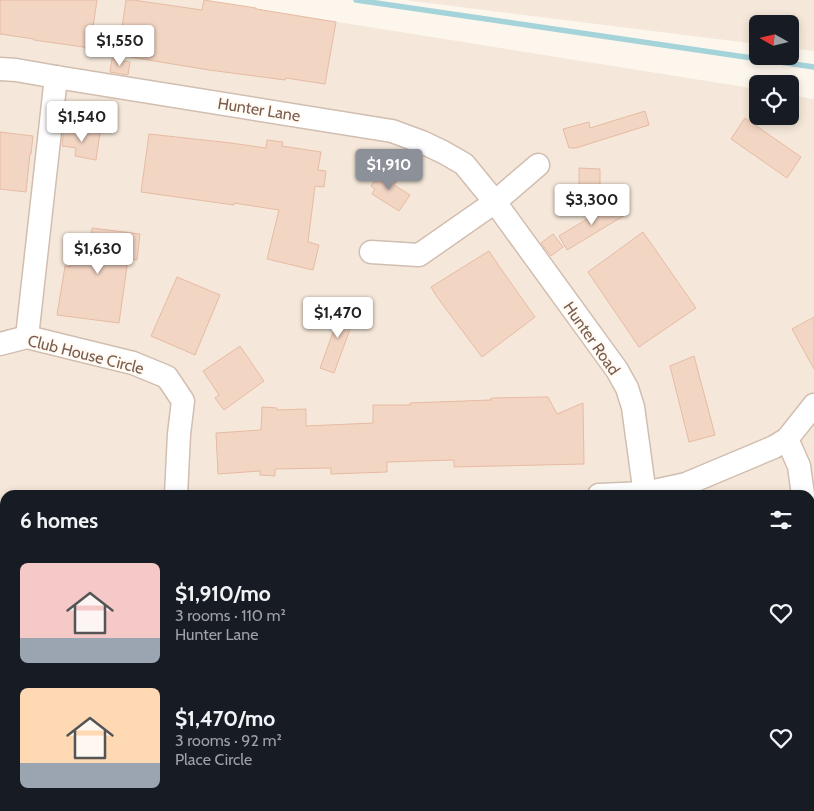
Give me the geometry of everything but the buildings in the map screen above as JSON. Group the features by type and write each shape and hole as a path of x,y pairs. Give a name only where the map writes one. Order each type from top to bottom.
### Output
{"street":[{"name":"Hunter Lane","path":"0,69 16,70 392,131 422,142 464,164 494,202"},
{"path":"27,337 56,77"},
{"path":"372,252 420,255 494,202 538,165"},
{"name":"Hunter Road","path":"494,202 617,370 626,388 632,407 644,490"},
{"name":"Club House Circle","path":"0,344 27,337 133,363 167,377 183,401 176,490"},
{"path":"661,490 686,484 774,447 787,439 814,405"},
{"path":"787,439 799,466 802,490"}],"shaded area":[{"path":"0,0 201,0 749,88 749,125 799,125 799,96 814,99 814,490 0,490"},
{"path":"405,0 814,0 814,51 799,49 799,15 749,15 749,43"}],"waterway":[{"path":"356,0 814,67"}]}
